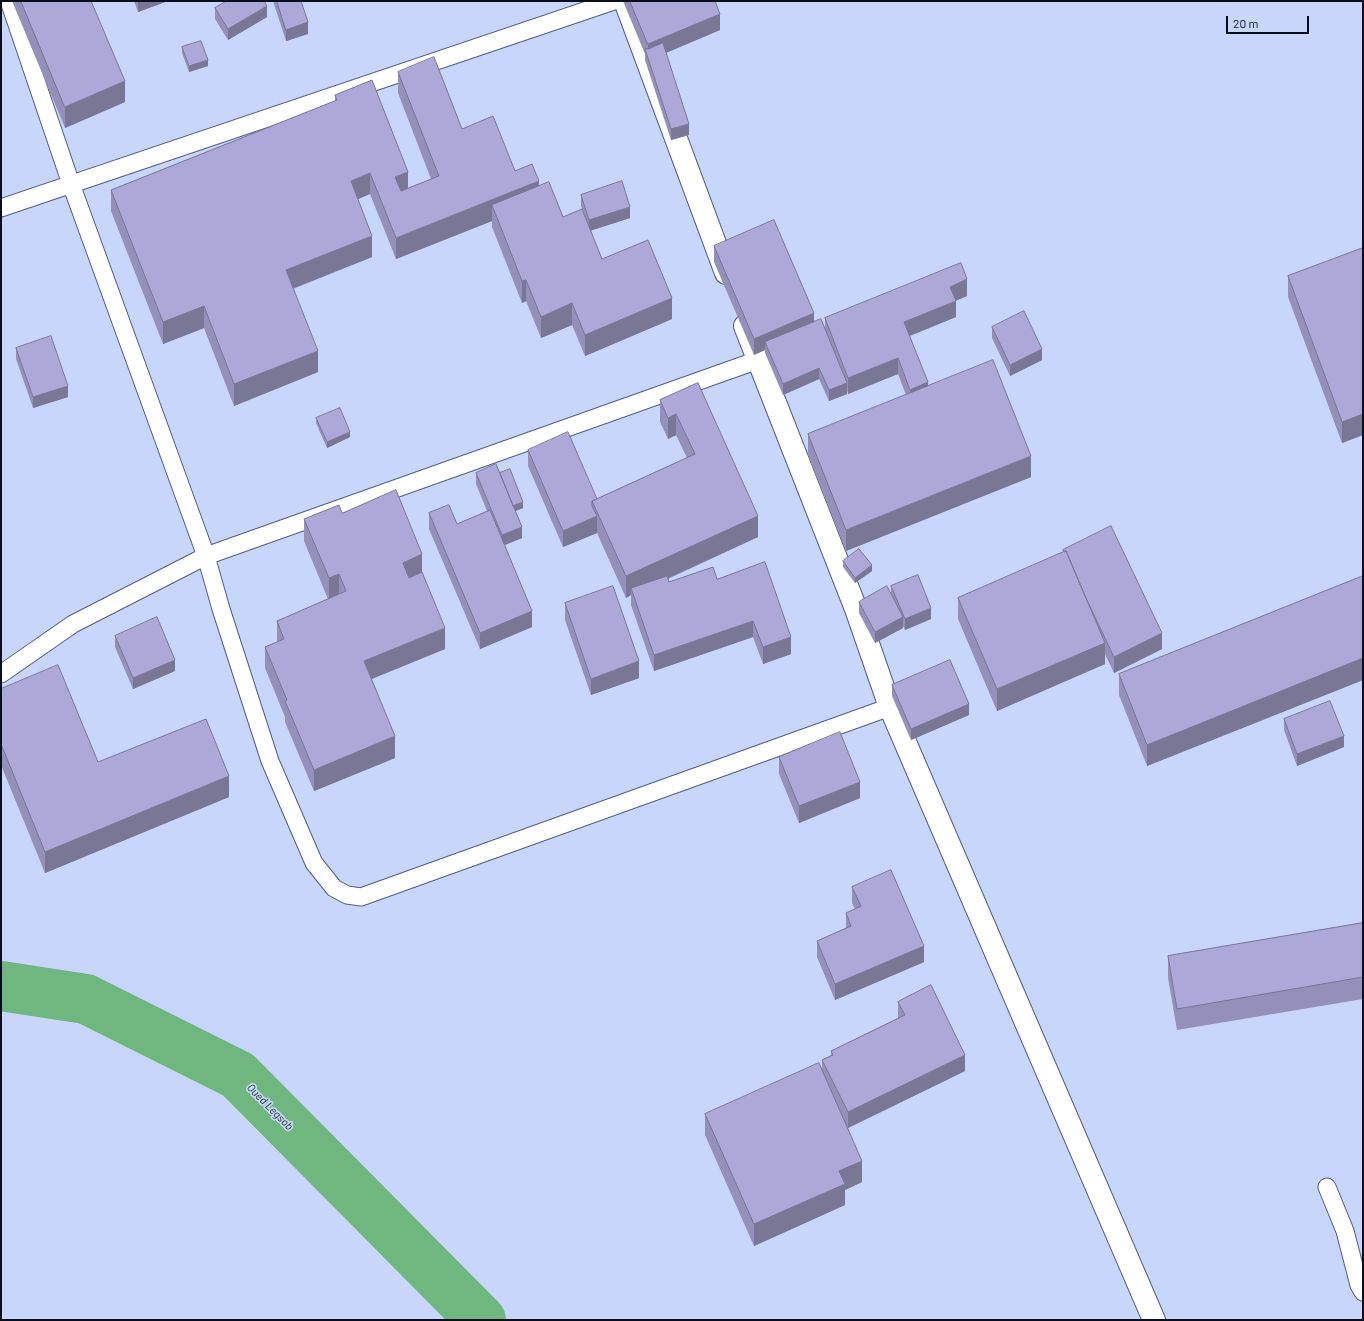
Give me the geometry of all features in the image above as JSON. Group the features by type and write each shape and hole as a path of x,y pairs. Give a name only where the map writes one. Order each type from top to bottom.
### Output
{"street":[{"path":"625,1 758,360 856,609 890,707 1154,1320"}],"lane":[{"path":"9,1 72,184 206,556 221,609 270,761 314,863 334,888 347,895 361,897 890,707"},
{"path":"1,208 614,1"},
{"path":"1,674 73,624 206,556 758,360"},
{"path":"1327,1187 1345,1231 1359,1285 1363,1292"}],"building":[{"path":"21,1 91,1 125,81 65,107"},
{"path":"227,1 264,1 267,6 228,29 215,8"},
{"path":"277,1 301,1 308,22 286,30"},
{"path":"630,1 715,1 720,14 648,44"},
{"path":"201,41 208,60 189,66 182,47"},
{"path":"663,43 689,124 671,129 645,49"},
{"path":"434,57 462,129 493,116 515,171 532,164 539,181 396,238 370,173 351,181 372,236 286,270 318,351 234,384 204,306 163,322 111,190 337,100 335,95 372,80 408,172 395,177 401,191 439,176 398,72"},
{"path":"622,181 630,207 589,220 581,195"},
{"path":"549,182 563,217 582,209 602,259 648,240 672,298 585,335 572,303 541,317 526,280 522,281 492,205"},
{"path":"774,220 814,313 754,339 714,246"},
{"path":"1363,248 1363,414 1342,422 1288,276"},
{"path":"961,263 967,279 950,287 956,301 904,322 928,382 910,390 898,358 848,378 825,318"},
{"path":"1024,311 1042,349 1010,365 992,327"},
{"path":"821,319 847,383 829,390 819,368 783,384 765,342"},
{"path":"51,336 68,386 33,397 16,348"},
{"path":"993,360 1031,456 846,530 808,434"},
{"path":"698,383 758,516 626,576 592,501 695,454 676,414 668,418 660,400"},
{"path":"340,408 350,432 327,442 316,418"},
{"path":"568,432 597,499 592,501 592,506 597,516 563,531 528,450"},
{"path":"496,464 522,527 502,535 476,473"},
{"path":"510,469 523,502 513,506 500,473"},
{"path":"396,490 422,554 403,563 409,578 422,572 445,628 364,661 395,736 314,770 285,701 287,700 265,647 284,639 277,621 346,591 339,574 329,578 304,519 339,505 342,513"},
{"path":"449,505 457,524 490,510 532,611 480,633 429,513"},
{"path":"1111,526 1162,633 1114,657 1085,596 1066,551 1064,552 1063,550"},
{"path":"859,549 872,565 855,578 843,561"},
{"path":"1066,551 1105,643 997,689 958,598"},
{"path":"765,562 791,637 763,647 753,621 654,655 631,588 667,576 669,582 713,567 717,579"},
{"path":"918,575 931,608 905,619 891,586"},
{"path":"1363,576 1363,658 1147,745 1119,674"},
{"path":"613,586 639,661 591,679 565,603"},
{"path":"887,586 903,617 875,632 859,602"},
{"path":"157,617 175,660 133,678 115,636"},
{"path":"950,660 969,704 911,729 892,685"},
{"path":"58,665 98,762 206,719 229,776 45,852 1,744 1,689"},
{"path":"1330,701 1344,736 1297,754 1284,719"},
{"path":"840,732 860,782 799,806 779,757"},
{"path":"891,870 924,946 835,984 817,941 851,926 846,913 861,906 852,887"},
{"path":"1363,923 1363,977 1177,1009 1168,956"},
{"path":"931,985 965,1055 848,1112 822,1060 833,1055 831,1051 905,1015 898,1002"},
{"path":"819,1063 862,1161 839,1171 845,1184 754,1224 705,1114"}],"waterway":[{"name":"Oued Legsob","path":"1,986 86,999 238,1075 481,1320"}]}
